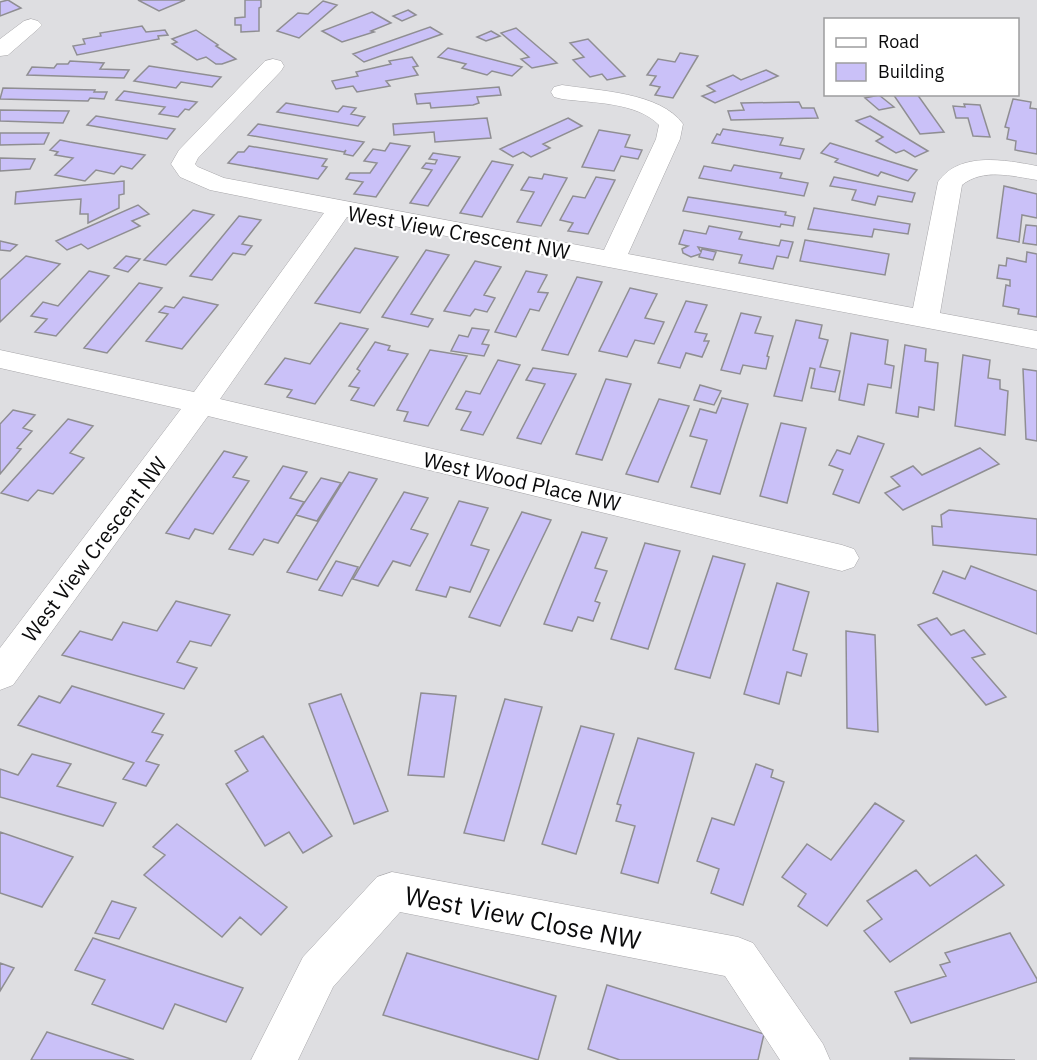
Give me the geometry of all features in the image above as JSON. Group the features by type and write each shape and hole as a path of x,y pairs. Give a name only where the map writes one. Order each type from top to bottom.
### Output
{"street":[{"path":"0,50 32,24"},
{"path":"273,66 188,155 183,164 189,172 201,179 219,185 340,208"},
{"path":"562,92 638,105 666,117 671,124 668,139 613,259"},
{"path":"925,318 950,182 956,175 974,168 1005,168 1037,173"},
{"name":"West View Crescent NW","path":"0,675 201,404 340,208 1037,340"},
{"name":"West Wood Place NW","path":"0,358 842,558"},
{"name":"West View Close NW","path":"274,1060 318,972 392,891 738,958 807,1060"}],"building":[{"path":"8,0 21,8 0,16 0,2"},
{"path":"138,0 185,0 159,11"},
{"path":"245,0 261,0 259,31 241,32 241,25 235,25 235,18 245,17"},
{"path":"323,1 337,5 299,38 277,31 298,13 308,14"},
{"path":"408,10 416,15 402,21 393,16"},
{"path":"372,12 391,23 371,31 374,32 342,42 322,31"},
{"path":"142,26 146,32 165,30 168,35 158,36 159,39 77,55 73,46 85,44 83,39 101,36 100,33"},
{"path":"430,27 442,34 364,62 353,54"},
{"path":"516,28 557,63 532,68 521,59 529,57 501,33"},
{"path":"196,30 236,59 222,64 216,64 206,57 197,60 172,44 177,42 172,39"},
{"path":"491,31 500,36 486,41 477,37"},
{"path":"588,39 625,76 607,80 602,74 590,77 573,60 584,57 570,43"},
{"path":"448,48 522,67 512,76 492,71 487,75 462,68 466,64 438,57"},
{"path":"680,53 698,56 673,98 655,95 660,87 650,85 656,76 647,75 658,59 675,62"},
{"path":"412,57 418,66 413,67 418,75 386,81 390,86 357,92 353,86 336,89 332,81 358,76 356,72 391,64 389,61"},
{"path":"70,61 104,63 100,69 129,70 124,78 27,75 32,67 54,68 57,64 68,64"},
{"path":"149,66 221,77 212,87 181,82 176,88 134,81"},
{"path":"766,70 778,76 715,103 702,96 715,91 707,86 733,75 741,80"},
{"path":"499,87 501,95 477,97 479,103 473,105 431,108 430,103 417,104 415,94"},
{"path":"3,88 107,92 104,99 90,98 88,101 0,99"},
{"path":"124,91 197,102 189,110 185,109 178,117 159,114 165,107 116,100"},
{"path":"880,96 894,107 879,110 865,98"},
{"path":"894,96 918,96 944,132 920,134"},
{"path":"1013,99 1031,102 1030,108 1037,109 1037,154 1015,150 1016,141 1007,139 1009,128 1005,127"},
{"path":"799,102 802,108 814,108 818,118 731,120 728,111 744,110 741,103"},
{"path":"286,103 338,112 343,106 356,108 351,114 365,117 358,126 277,112"},
{"path":"964,104 980,105 990,137 973,136 968,118 956,118 953,106 965,107"},
{"path":"0,110 69,111 63,123 0,121"},
{"path":"96,116 175,129 167,139 87,125"},
{"path":"870,116 928,151 915,157 904,150 896,153 876,141 883,137 856,121"},
{"path":"487,118 491,138 435,142 434,132 394,135 393,124"},
{"path":"568,118 582,126 543,144 550,148 531,157 523,152 513,157 500,149"},
{"path":"258,124 364,142 353,156 344,154 346,150 344,152 248,135"},
{"path":"723,129 783,138 780,145 804,149 800,159 712,143"},
{"path":"599,130 630,135 625,147 642,150 638,159 621,156 614,171 582,167"},
{"path":"0,133 49,133 44,144 0,145"},
{"path":"60,140 145,155 132,169 121,166 114,174 96,170 85,181 55,175 73,158 55,155 58,152 50,150"},
{"path":"390,143 410,146 376,197 354,194 363,182 346,179 350,173 370,173 377,163 364,161 373,149 385,151"},
{"path":"830,143 917,170 908,181 881,172 878,176 835,162 838,159 821,153"},
{"path":"249,146 327,159 322,166 327,167 318,179 228,163 238,152 244,152"},
{"path":"433,153 460,157 428,206 410,203 432,170 422,168 426,163 435,164 437,160 429,159"},
{"path":"0,158 35,159 30,169 0,171"},
{"path":"492,161 513,165 482,217 460,213"},
{"path":"734,165 782,173 780,178 808,183 804,196 699,178 704,166 731,171"},
{"path":"544,174 567,178 541,226 517,222 534,192 521,190 529,177 542,179"},
{"path":"596,177 615,180 588,234 568,231 573,223 560,220 573,196 585,198"},
{"path":"834,177 915,193 912,202 878,196 875,205 852,200 856,190 830,186"},
{"path":"124,181 124,194 119,195 119,208 88,223 88,214 80,214 81,199 15,204 16,192"},
{"path":"1004,186 1037,194 1037,218 1022,215 1019,242 997,238"},
{"path":"688,197 786,212 785,215 795,217 793,226 781,224 780,227 683,211"},
{"path":"138,205 149,214 132,221 140,226 88,249 81,244 67,250 56,241"},
{"path":"814,208 910,224 908,234 874,229 872,237 808,229"},
{"path":"193,210 214,215 166,265 144,260"},
{"path":"239,216 261,220 242,244 252,246 245,255 233,253 212,280 190,276"},
{"path":"1026,225 1037,226 1037,245 1023,243"},
{"path":"709,226 742,232 739,239 779,246 781,240 793,242 788,258 777,256 773,269 739,263 742,255 698,247 701,252 702,249 716,252 713,260 699,257 700,254 691,257 683,253 682,249 688,246 679,244 684,230 706,234"},
{"path":"805,240 889,254 885,275 800,261"},
{"path":"0,241 17,245 10,251 0,250"},
{"path":"355,248 398,257 360,313 315,303"},
{"path":"426,250 449,255 411,314 433,319 428,327 382,317"},
{"path":"1027,252 1037,254 1037,317 1018,314 1019,309 1003,306 1006,285 1010,286 1010,280 997,278 999,265 1006,266 1007,258 1026,262"},
{"path":"26,256 60,264 0,322 0,280"},
{"path":"126,256 140,259 128,272 114,268"},
{"path":"475,261 501,267 484,295 495,298 487,312 475,309 470,316 444,311"},
{"path":"89,271 109,276 56,336 35,332 47,319 31,316 43,302 58,306"},
{"path":"526,271 547,275 538,292 548,293 539,311 530,309 516,337 495,332"},
{"path":"577,277 602,282 568,355 542,350"},
{"path":"139,283 162,288 107,353 84,348"},
{"path":"630,288 657,294 645,318 664,322 654,344 635,340 627,357 599,351"},
{"path":"183,297 218,305 182,349 146,341 168,314 159,312 165,306 174,308"},
{"path":"686,301 707,305 695,332 707,334 704,341 709,341 702,357 686,353 680,368 658,363"},
{"path":"741,313 761,317 755,333 773,336 766,369 743,365 740,374 721,370"},
{"path":"796,320 822,325 819,338 828,340 820,367 840,371 835,392 811,388 815,369 810,368 802,401 774,396"},
{"path":"340,323 368,329 315,404 287,397 292,390 265,384 285,358 310,364"},
{"path":"472,328 489,330 482,344 489,345 484,356 451,351 459,335 468,337"},
{"path":"851,333 888,340 885,364 894,366 891,388 868,384 864,405 839,400"},
{"path":"375,342 390,346 388,350 408,354 374,406 351,400 359,388 349,386 360,371 357,369"},
{"path":"905,345 926,349 925,361 938,363 934,410 919,407 918,417 896,413"},
{"path":"430,350 467,356 428,426 404,421 408,412 397,410"},
{"path":"963,355 990,360 988,378 1000,380 1000,389 1008,391 1005,435 955,426"},
{"path":"498,360 520,365 483,435 461,430 471,412 456,409 466,391 480,394"},
{"path":"533,368 576,374 541,444 517,438 545,384 526,380"},
{"path":"1023,369 1037,371 1037,441 1026,439"},
{"path":"606,379 631,384 602,460 576,454"},
{"path":"700,385 721,391 714,405 694,400"},
{"path":"722,398 748,404 720,494 691,487 707,440 690,436 700,409 716,413"},
{"path":"659,399 689,406 658,482 626,474"},
{"path":"13,410 35,415 23,428 32,431 17,448 21,449 0,474 0,424"},
{"path":"68,419 93,426 70,453 84,458 53,494 38,490 28,501 1,493"},
{"path":"781,423 806,428 787,503 760,496"},
{"path":"858,436 884,444 859,503 833,494 843,470 829,465 837,450 850,454"},
{"path":"980,448 999,464 903,510 885,493 900,486 891,477 913,466 922,475"},
{"path":"224,451 247,457 233,477 249,481 213,534 195,529 189,539 166,533"},
{"path":"283,466 307,472 290,498 304,502 278,543 264,539 253,555 229,549"},
{"path":"349,472 377,479 317,580 287,572"},
{"path":"321,478 341,483 317,521 296,515"},
{"path":"404,492 428,498 411,529 428,534 410,566 393,561 378,586 353,579"},
{"path":"459,501 488,508 471,545 489,550 470,592 450,587 446,597 416,590"},
{"path":"949,510 1037,519 1037,555 933,545 932,526 942,527 941,515"},
{"path":"522,512 551,520 500,626 469,617"},
{"path":"582,532 607,538 595,568 607,571 595,601 600,603 593,621 578,617 572,631 544,624"},
{"path":"645,543 680,551 648,649 611,639"},
{"path":"713,556 745,564 710,678 675,669"},
{"path":"336,561 358,567 342,596 319,590"},
{"path":"971,566 1037,591 1037,634 933,593 943,571 965,579"},
{"path":"777,583 809,592 793,650 807,654 801,676 787,672 779,704 744,694"},
{"path":"176,601 230,615 211,646 190,641 177,662 197,668 184,689 62,655 80,631 112,640 123,622 157,631"},
{"path":"937,618 951,635 964,630 985,654 972,658 1006,697 986,705 918,625"},
{"path":"846,631 875,635 878,732 847,728"},
{"path":"72,686 164,714 152,732 163,735 146,761 159,765 146,786 123,779 134,763 18,725 39,696 60,703"},
{"path":"421,693 456,696 444,777 408,775"},
{"path":"341,694 388,811 354,824 309,704"},
{"path":"505,699 542,707 504,841 464,833"},
{"path":"581,726 614,734 576,854 542,844"},
{"path":"263,736 332,836 303,853 289,832 265,846 226,784 248,771 235,751"},
{"path":"638,738 694,753 658,883 621,873 635,826 616,821 621,805 617,804"},
{"path":"32,754 71,764 57,786 116,803 103,826 0,797 0,769 18,775"},
{"path":"756,764 773,770 771,777 784,782 743,905 711,893 719,869 697,861 712,818 734,825"},
{"path":"875,803 904,821 827,926 798,906 806,894 782,877 807,844 831,860"},
{"path":"177,824 287,907 261,935 240,917 222,937 144,875 165,855 153,847"},
{"path":"0,832 73,857 42,907 0,893"},
{"path":"976,855 1004,885 890,962 864,931 882,919 867,901 916,870 930,886"},
{"path":"112,901 136,908 119,939 95,933"},
{"path":"1010,933 1037,982 911,1023 895,992 946,976 940,965 950,962 945,953"},
{"path":"93,938 243,988 226,1022 175,1004 163,1029 92,1004 105,980 75,970"},
{"path":"407,953 556,996 538,1060 383,1015"},
{"path":"0,963 14,968 0,991"},
{"path":"607,985 764,1034 758,1060 620,1060 588,1049"},
{"path":"47,1032 134,1060 31,1060"},
{"path":"910,1058 1015,1060 910,1060"}]}
